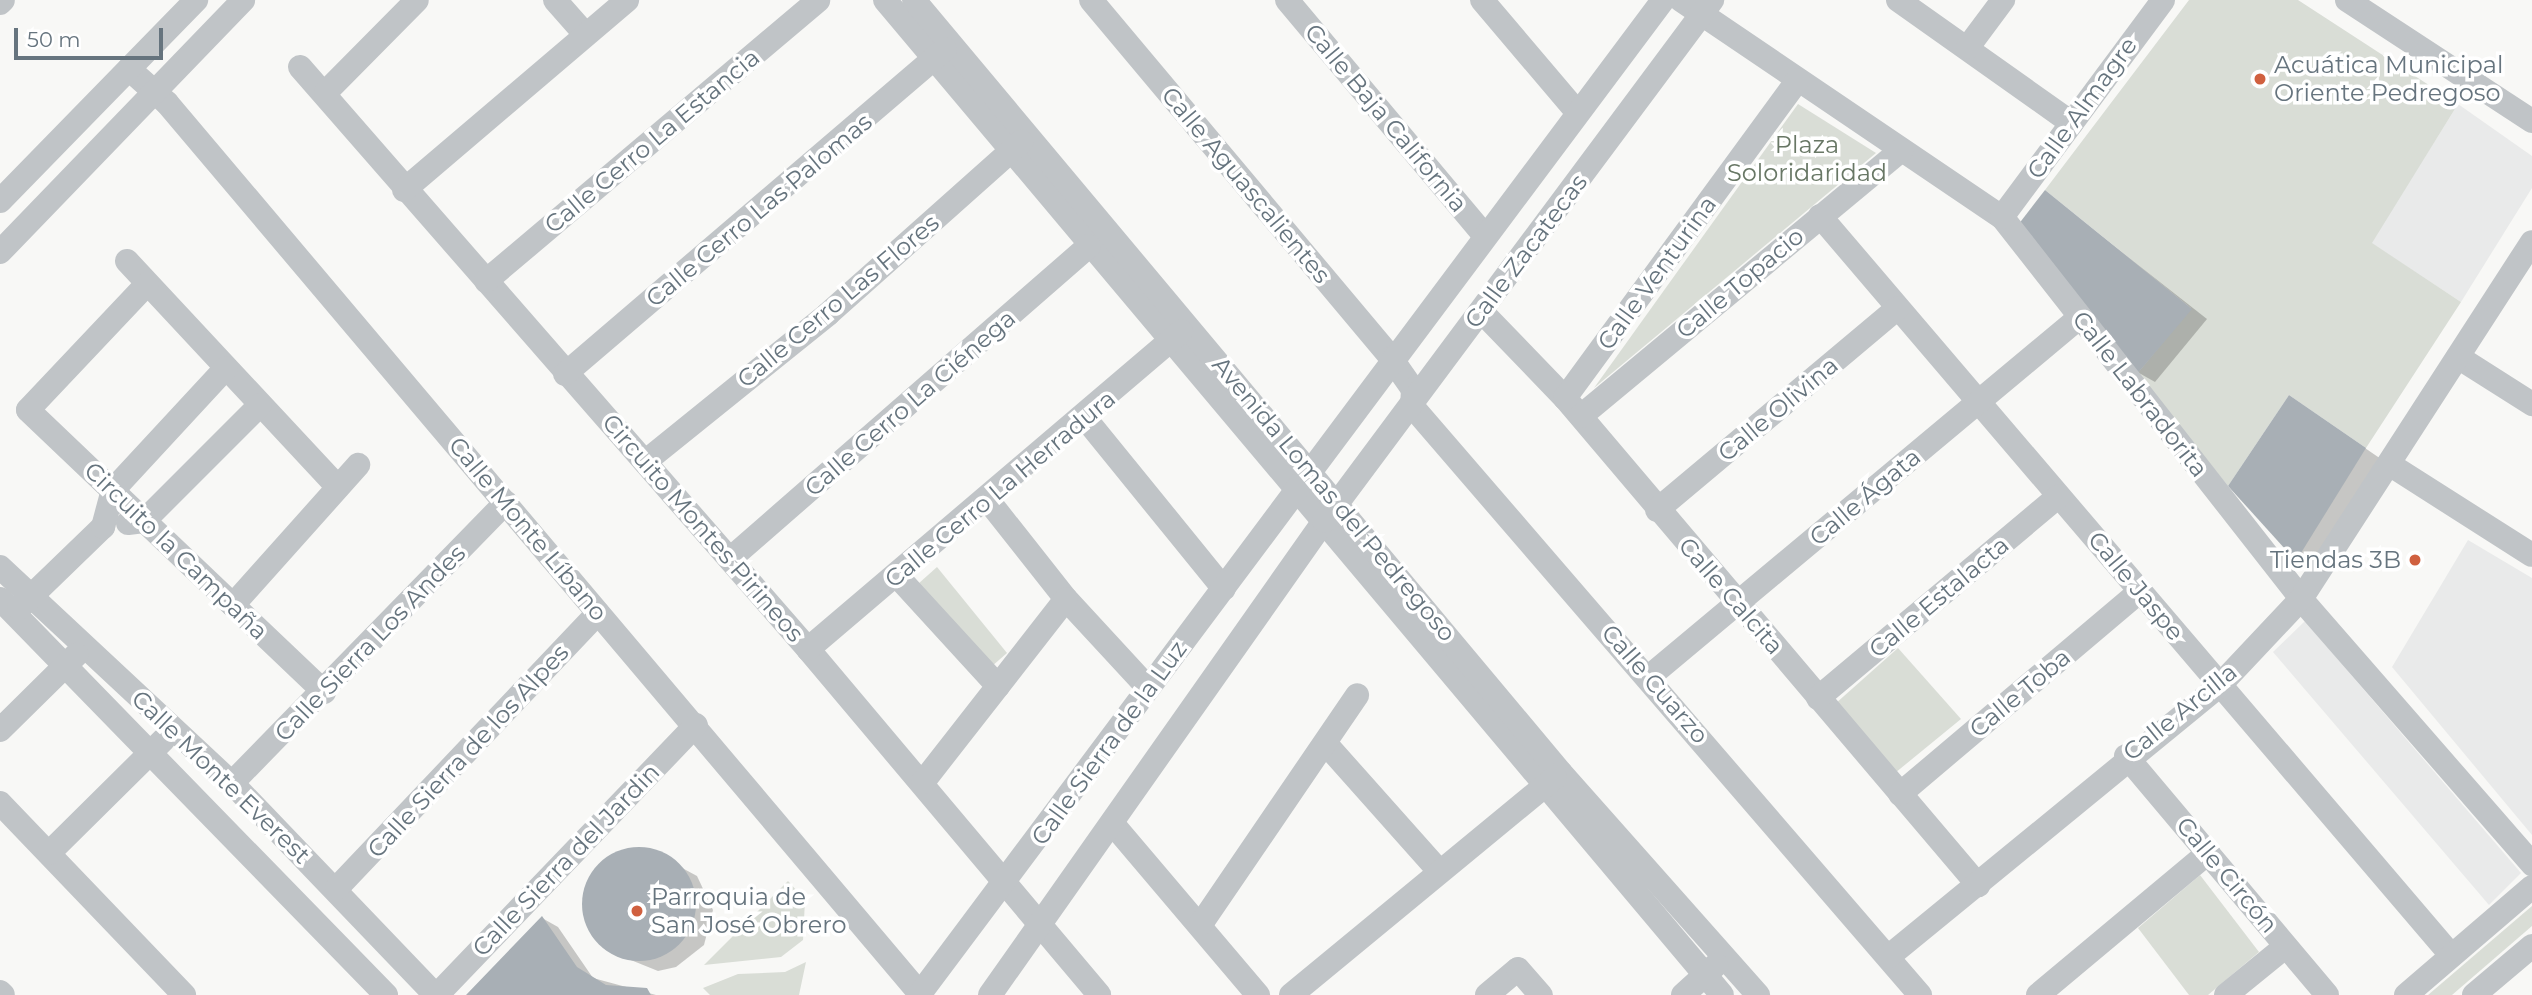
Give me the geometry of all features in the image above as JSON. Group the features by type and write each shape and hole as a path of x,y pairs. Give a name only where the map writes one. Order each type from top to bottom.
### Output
{"street":[{"path":"0,201 196,0"},
{"path":"0,252 243,0"},
{"path":"326,92 417,0"},
{"path":"555,0 585,34"},
{"path":"404,190 627,0"},
{"name":"Calle Cerro La Estancia","path":"486,281 818,0"},
{"name":"Avenida Lomas del Pedregoso","path":"885,0 1028,136 1188,325 1307,483 1324,522 1552,780 1725,957 1758,995"},
{"name":"Avenida Lomas del Pedregoso","path":"914,0 942,52 1009,153 1169,342 1307,483 1339,501 1552,780 1722,995"},
{"name":"Calle Aguascalientes","path":"1091,0 1404,381"},
{"name":"Calle Baja California","path":"1287,0 1485,236"},
{"path":"1482,0 1576,111"},
{"name":"Calle Zacatecas","path":"1339,501 1485,236 1576,111 1663,0"},
{"path":"1898,0 2072,123"},
{"path":"1968,47 2003,0"},
{"name":"Calle Almagre","path":"2002,217 2163,0"},
{"path":"2347,0 2532,121"},
{"name":"Calle Zacatecas","path":"1307,483 1404,381 1481,311 1696,6"},
{"name":"Calle Labradorita","path":"1696,6 1798,80 2002,217 2301,599 2532,864"},
{"name":"Calle Cerro Las Palomas","path":"565,374 942,52"},
{"name":"Circuito Montes Pirineos","path":"300,67 326,92 404,190 565,374 646,461 923,782 1009,889 1100,995"},
{"name":"Calle Monte Líbano","path":"129,69 154,91 506,502 920,995"},
{"name":"Calle Venturina","path":"1573,407 1798,80"},
{"name":"Calle Cerro Las Flores","path":"646,461 828,314 1028,136"},
{"name":"Calle Topacio","path":"1573,407 1901,150"},
{"name":"Calle Jaspe","path":"1820,216 2451,955"},
{"name":"Calle Arcilla","path":"1888,957 1978,885 2126,756 2220,685 2301,599 2532,242"},
{"name":"Calle Cerro La Ciénega","path":"730,559 1089,246"},
{"path":"127,261 338,487"},
{"name":"Circuito la Campaña","path":"147,284 28,410 324,692"},
{"name":"Calle Olivina","path":"1657,510 1898,308"},
{"name":"Calle Calcita","path":"1481,311 1573,407 1657,510 1978,885"},
{"name":"Calle Ágata","path":"1650,676 2080,317"},
{"name":"Calle Cerro La Herradura","path":"808,649 1085,418 1188,325"},
{"path":"2458,357 2532,404"},
{"path":"103,527 113,490 226,368"},
{"name":"Calle Cuarzo","path":"1404,381 1920,995"},
{"path":"15,603 103,527 144,521 260,405"},
{"path":"1085,418 1224,589"},
{"path":"2389,464 2532,555"},
{"path":"233,606 358,465"},
{"name":"Calle Sierra de la Luz","path":"920,995 1009,889 1147,688 1307,483"},
{"name":"Calle Estalacta","path":"1818,698 2059,496"},
{"path":"987,499 1066,599 1147,688"},
{"name":"Calle Sierra de la Luz","path":"990,995 1035,919 1112,823 1339,501"},
{"name":"Calle Sierra Los Andes","path":"232,783 324,692 506,502"},
{"name":"Calle Monte Everest","path":"0,567 15,603 66,665 253,854 386,995"},
{"path":"898,576 998,686"},
{"name":"Calle Toba","path":"1900,794 2140,592"},
{"path":"923,782 1066,599"},
{"name":"Calle Monte Everest","path":"15,603 83,646 232,783 337,888 436,995"},
{"name":"Calle Sierra de los Alpes","path":"337,888 598,613"},
{"path":"0,730 83,646"},
{"path":"1201,924 1357,695"},
{"name":"Calle Sierra del Jardin","path":"436,995 696,725"},
{"path":"49,853 173,730"},
{"path":"1326,744 1438,871"},
{"name":"Calle Circón","path":"2126,756 2327,995"},
{"path":"1291,995 1438,871 1552,780"},
{"path":"0,803 184,995"},
{"path":"1112,823 1201,924 1258,995"},
{"path":"253,854 278,829"},
{"path":"2038,995 2208,853"},
{"path":"2406,995 2532,887"},
{"path":"2226,995 2286,946"},
{"path":"2475,995 2532,946"},
{"path":"1683,995 1725,957"},
{"path":"1487,995 1518,969 1541,995"}],"shaded area":[{"path":"2458,104 2532,156 2532,188 2461,302 2371,243"},
{"path":"2468,540 2532,578 2532,835 2392,667"},
{"path":"2305,621 2521,873 2489,905 2273,652"}],"green space":[{"path":"2189,0 2298,0 2458,104 2372,243 2461,302 2366,448 2289,395 2228,486 2137,374 2191,308 2045,190"},
{"name":"Plaza Soloridaridad","path":"1798,104 1876,153 1594,388 1675,275"},
{"path":"937,567 1007,653 991,667 918,584"},
{"path":"1898,648 1961,719 1895,773 1835,704"},
{"path":"2200,875 2259,952 2208,995 2189,995 2138,928"},
{"path":"788,881 805,900 803,940 781,957 704,965"},
{"path":"2532,906 2532,926 2452,995 2428,995"},
{"path":"806,962 799,995 710,995 703,988 738,974 785,972"}],"building":[{"path":"2045,190 2192,309 2137,374 2018,225"},
{"path":"2289,395 2366,448 2296,561 2228,486"},
{"path":"639,847 661,851 680,863 692,882 696,904 692,926 680,945 661,957 639,961 617,957 598,945 586,926 582,904 586,882 598,863 617,851"},
{"path":"542,916 577,967 606,985 647,988 651,995 466,995"}],"place":[{"name":"Acuática Municipal Oriente Pedregoso","path":"2260,79"},
{"name":"Tiendas 3B","path":"2415,560"},
{"name":"Parroquia de San José Obrero","path":"637,911"}]}
